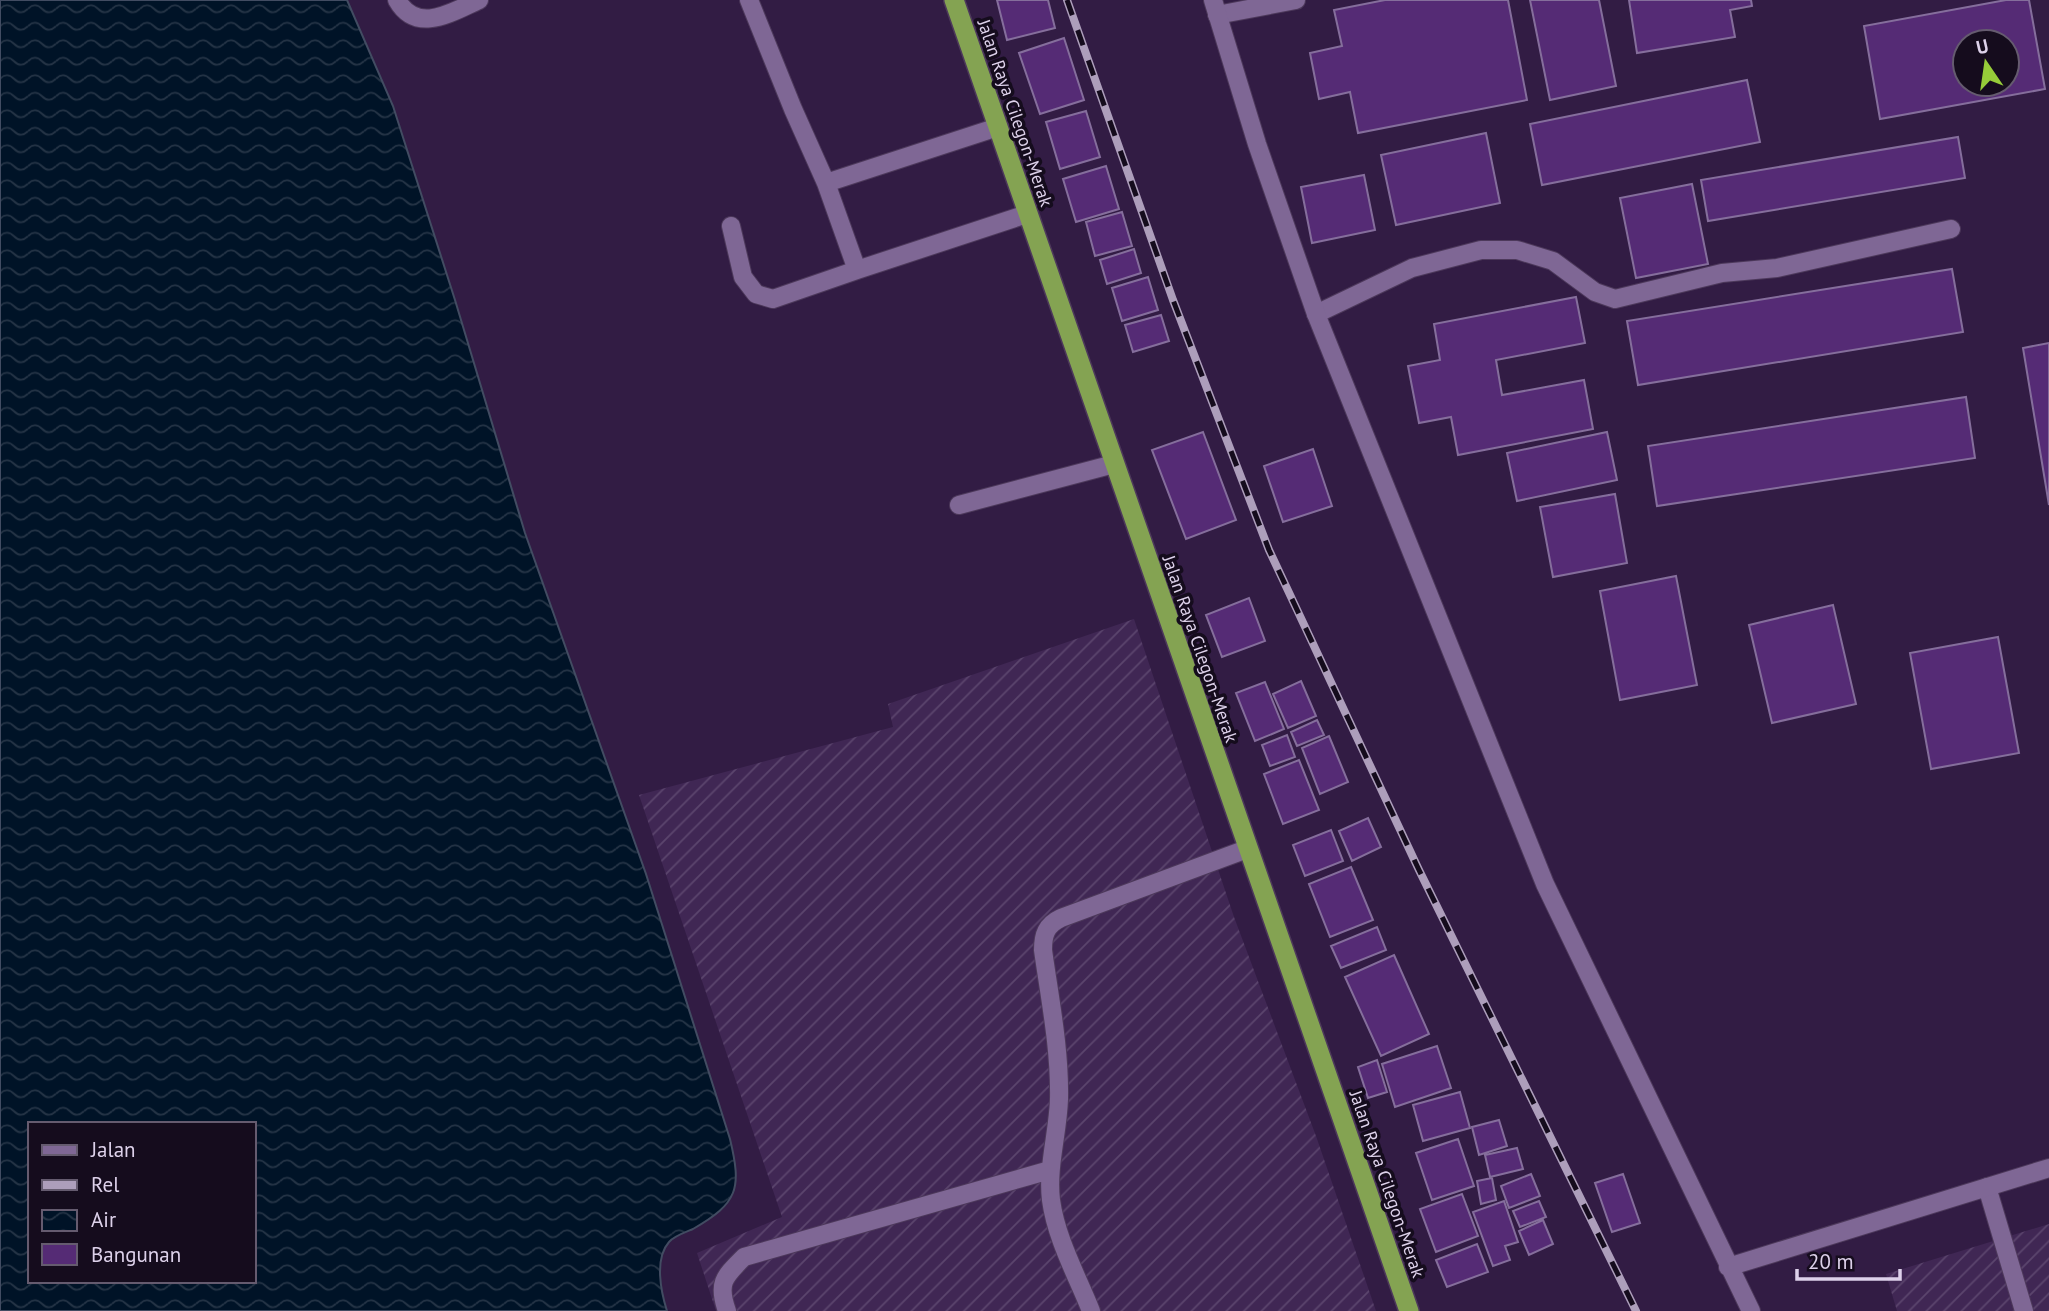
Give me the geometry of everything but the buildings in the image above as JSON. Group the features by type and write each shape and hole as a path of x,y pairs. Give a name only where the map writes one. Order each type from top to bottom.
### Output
{"highway":[{"name":"Jalan Raya Cilegon-Merak","path":"954,0 1409,1311"}],"street":[{"path":"397,0 403,10 421,20 441,17 479,0"},
{"path":"749,0 826,183 857,270"},
{"path":"1296,0 1215,7 1257,144 1316,314 1545,884 1751,1311"},
{"path":"826,183 998,127"},
{"path":"731,226 743,277 756,294 773,299 1027,214"},
{"path":"1316,314 1412,268 1481,250 1517,250 1553,261 1595,292 1615,299 1722,273 1777,268 1951,229"},
{"path":"960,505 1114,464"},
{"path":"1091,1311 1051,1202 1050,1170 1057,1132 1060,1064 1043,935 1052,922 1060,918 1247,849"},
{"path":"1728,1267 2049,1168"},
{"path":"727,1311 721,1294 727,1274 744,1257 1050,1170"},
{"path":"1987,1187 2024,1311"}],"shaded area":[{"path":"1134,619 1234,917 1316,1136 1376,1311 716,1311 697,1253 782,1217 639,795 893,727 888,704"},
{"path":"2049,1224 2049,1311 1897,1311 1886,1274"}],"water":[{"path":"0,0 347,0 393,106 525,533 646,874 730,1139 736,1171 733,1193 728,1202 708,1220 674,1238 664,1249 660,1276 667,1311 0,1311"}],"railway":[{"path":"1067,0 1173,300 1269,550 1419,870 1636,1311"}]}
